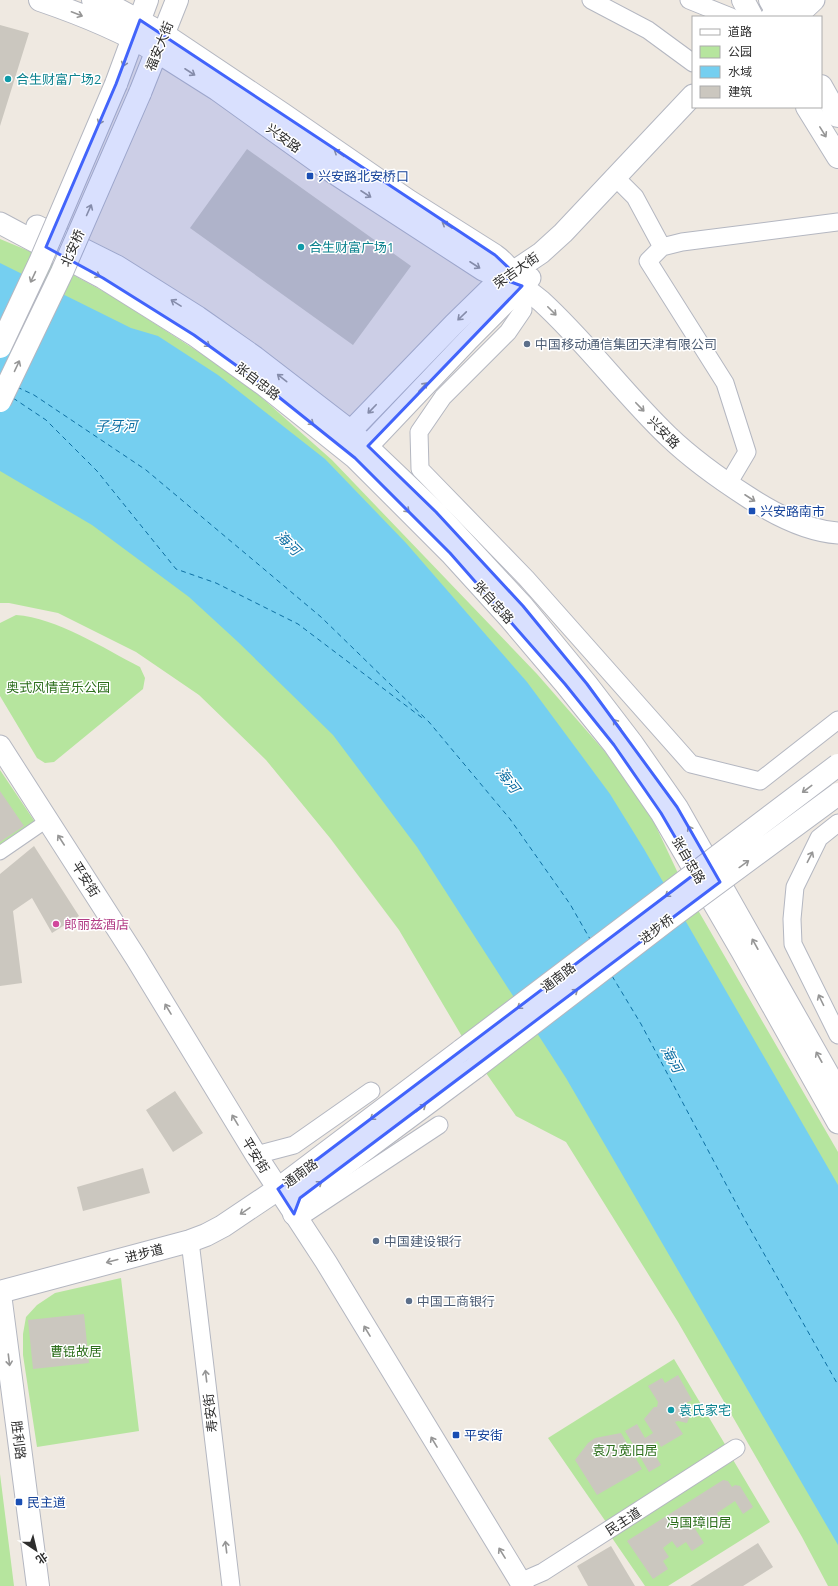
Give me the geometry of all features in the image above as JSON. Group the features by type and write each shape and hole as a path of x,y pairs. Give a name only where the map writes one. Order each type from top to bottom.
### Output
{"main road":[{"name":"兴安路","path":"40,0 106,25 136,29"},
{"name":"兴安路","path":"93,0 136,29 161,43"},
{"name":"福安大街","path":"116,84 147,0"},
{"name":"福安大街","path":"140,93 177,0"},
{"path":"743,0 751,16"},
{"name":"北安桥","path":"0,347 40,262 116,84"},
{"path":"822,88 838,116"},
{"name":"北安桥","path":"0,401 62,272 140,93"},
{"path":"808,108 838,157"},
{"name":"通南路","path":"278,1189 838,765"},
{"name":"进步桥","path":"476,1067 670,918 838,794"},
{"name":"通南路","path":"295,1217 295,1204 300,1198 476,1067"},
{"name":"进步道","path":"0,1293 190,1241 223,1226 278,1189"},
{"name":"胜利路","path":"0,1293 38,1586"}],"street":[{"path":"591,0 648,30 692,62"},
{"path":"689,0 729,16"},
{"path":"780,10 814,0"},
{"name":"兴安路","path":"161,43 282,113 408,200 503,261 512,279 552,311 668,436 696,461 763,507 806,526 838,533"},
{"name":"荣吉大街","path":"362,452 469,339 512,279 563,233 692,96"},
{"name":"荣吉大街","path":"345,437 454,324 495,284 512,279 622,183 693,108"},
{"path":"622,183 635,197 662,247"},
{"name":"张自忠路","path":"0,209 117,266 198,317 255,357 362,452 436,512 523,606 633,744 677,807 838,1091"},
{"path":"728,484 747,452 725,383 648,261 662,247 682,242 838,222"},
{"name":"张自忠路","path":"0,223 103,278 194,335 265,386 345,437"},
{"path":"512,279 523,310 512,326 442,397 419,432 420,469 526,578 691,764 760,781 838,720"},
{"name":"张自忠路","path":"362,452 510,619 614,745 661,813 746,959 838,1123"},
{"name":"平安街","path":"0,746 136,958 295,1217 326,1262 516,1585"},
{"path":"0,853 48,820"},
{"path":"838,823 819,838 794,886 792,919 794,944 838,1035"},
{"path":"256,1154 294,1144 371,1091"},
{"path":"295,1217 439,1124"},
{"name":"寿安街","path":"190,1241 231,1586"},
{"name":"民主道","path":"516,1585 543,1572 736,1448"}],"highlighted area":[{"path":"140,20 495,255 513,272 503,279 522,286 368,446 436,512 523,606 587,684 677,807 720,882 300,1198 294,1214 278,1189 696,873 661,813 614,745 565,684 450,553 355,458 265,386 194,335 103,278 46,247 116,84"}],"green space":[{"name":"子牙河","path":"0,239 29,251 112,296 242,380 332,460 537,674 607,754 652,818 684,886 838,1152 838,1586 828,1586 802,1537 678,1322 566,1142 516,1116 470,1050 399,930 330,838 266,760 199,695 136,652 58,613 9,603 0,603"},
{"name":"奥式风情音乐公园","path":"16,615 32,617 80,635 140,667 145,678 143,689 54,762 45,763 37,758 0,696 0,623"},
{"path":"0,770 35,822 0,847"},
{"name":"曹锟故居","path":"121,1278 139,1431 37,1447 23,1355 23,1334 26,1317 37,1305 55,1293"},
{"name":"袁乃宽旧居","path":"674,1359 726,1446 606,1522 548,1438"},
{"name":"冯国璋旧居","path":"732,1458 770,1522 668,1586 645,1586 610,1535"},
{"path":"0,1474 14,1586 0,1586"}],"water":[{"name":"子牙河","path":"0,263 131,328 158,336 218,375 325,459 406,543 527,682 610,794 644,849 838,1185 838,1545 566,1078 417,847 333,735 238,642 189,597 92,525 0,471"}],"building":[{"name":"合生财富广场2","path":"0,25 29,33 0,126"},
{"name":"合生财富广场1","path":"247,149 411,266 353,345 190,228"},
{"path":"0,791 24,826 0,842"},
{"name":"郎丽兹酒店","path":"34,846 79,916 52,933 32,898 13,911 22,983 0,986 0,874"},
{"path":"175,1091 203,1133 173,1152 146,1110"},
{"path":"143,1168 150,1193 83,1211 77,1187"},
{"path":"84,1314 89,1363 33,1369 28,1320"},
{"path":"678,1375 692,1400 680,1406 680,1412 690,1415 687,1423 678,1421 675,1422 683,1434 661,1447 658,1441 650,1446 661,1465 649,1472 625,1431 637,1424 645,1438 653,1433 644,1419 654,1407 657,1407 658,1402 648,1386 662,1378 665,1383"},
{"path":"621,1433 642,1469 597,1495 575,1460 588,1443 595,1438"},
{"path":"723,1480 728,1481 732,1487 735,1485 740,1486 753,1507 743,1514 735,1501 717,1513 722,1522 710,1530 704,1521 694,1527 704,1543 692,1551 686,1542 677,1548 672,1541 663,1548 669,1557 663,1561 668,1569 653,1579 627,1541"},
{"path":"758,1543 773,1567 743,1586 690,1586"},
{"path":"611,1546 635,1586 588,1586 577,1566"}],"ferry route":[{"path":"17,387 34,395 146,470 321,617 429,722 510,819 570,904 590,939"},
{"path":"13,398 46,420 97,471 176,569 216,583 298,624 425,720"},
{"path":"612,976 641,1024 745,1220 838,1385"}],"place":[{"name":"合生财富广场2","path":"8,79"},
{"name":"兴安路北安桥口","path":"310,176"},
{"name":"合生财富广场1","path":"301,247"},
{"name":"中国移动通信集团天津有限公司","path":"527,344"},
{"name":"兴安路南市","path":"752,511"},
{"name":"郎丽兹酒店","path":"56,924"},
{"name":"中国建设银行","path":"376,1241"},
{"name":"中国工商银行","path":"409,1301"},
{"name":"袁氏家宅","path":"671,1410"},
{"name":"平安街","path":"456,1435"},
{"name":"民主道","path":"19,1502"}],"water label":[{"name":"海河","path":"288,543"},
{"name":"海河","path":"508,780"},
{"name":"海河","path":"672,1059"}]}
